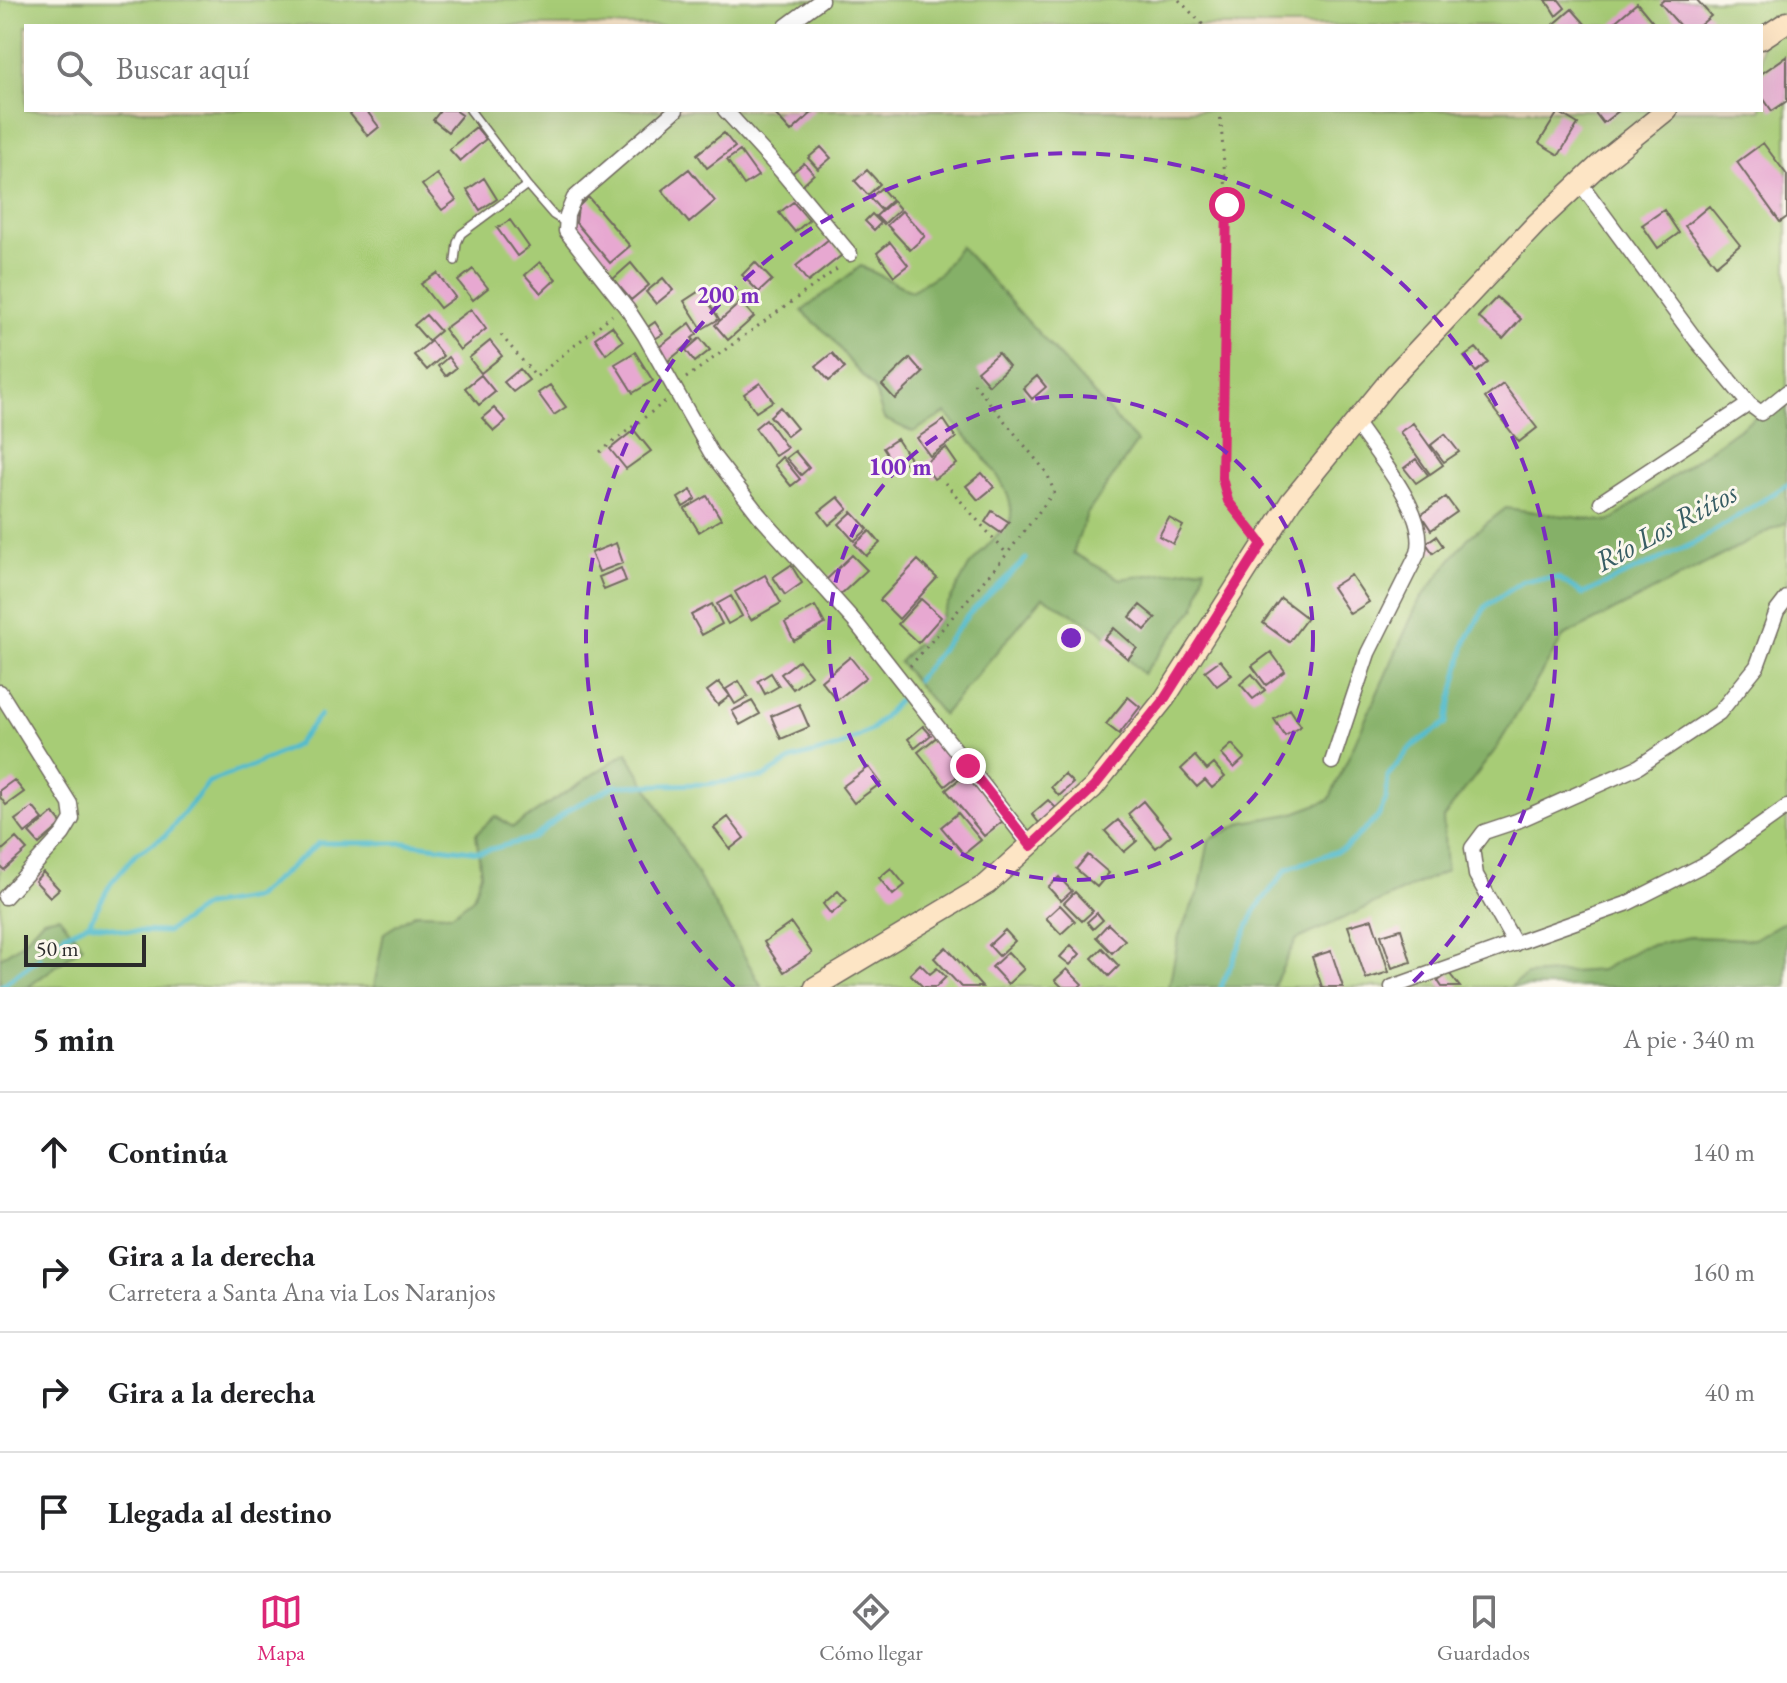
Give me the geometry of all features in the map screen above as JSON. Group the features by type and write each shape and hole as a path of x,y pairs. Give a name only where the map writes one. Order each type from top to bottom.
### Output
{"main road":[{"path":"1763,38 1787,22"},
{"path":"815,987 987,884 1093,788 1150,719 1291,501 1355,422 1457,305 1580,183 1665,112"}],"street":[{"path":"789,24 821,0"},
{"path":"674,112 574,198 569,207 566,231 645,336 711,453 759,515 856,623 1031,846"},
{"path":"727,112 850,254"},
{"path":"1580,183 1696,340 1749,404 1761,413 1787,392"},
{"path":"1601,502 1749,404"},
{"path":"1332,762 1368,653 1418,553 1421,541 1413,509 1355,422"},
{"path":"1515,944 1476,875 1472,848 1484,832 1517,821 1638,767 1719,713 1757,666 1777,611 1787,598"},
{"path":"0,692 70,804 72,819 63,834 2,896"},
{"path":"1392,987 1626,904 1709,862 1787,807"}],"lane":[{"path":"472,112 527,185 553,215 566,223"},
{"path":"455,261 461,234 527,185"}],"path":[{"path":"1179,0 1202,24"},
{"path":"1220,112 1227,205 1222,478 1228,501 1262,544"},
{"path":"600,452 674,390 837,269"},
{"path":"501,335 536,377 624,305"},
{"path":"899,678 1007,554 1054,492 1047,473 972,381"},
{"path":"945,483 1007,554"}],"green space":[{"path":"0,0 1787,0 1787,987 0,987"},
{"path":"960,246 1137,442 1087,514 1073,553 1120,579 1205,567 1196,607 1143,674 1099,629 1043,597 943,715 899,662 941,617 969,566 1010,521 1011,508 1007,494 989,464 946,413 913,432 884,419 874,388 831,337 802,311 861,266 911,291 940,273"},
{"path":"1787,394 1787,522 1563,637 1496,749 1443,818 1446,871 1296,940 1273,987 1167,987 1179,935 1200,888 1209,840 1244,822 1291,814 1329,800 1419,601 1468,538 1506,508 1609,522"},
{"path":"627,752 762,987 374,987 384,933 416,913 452,914 473,898 481,873 476,834 495,816 513,827"},
{"path":"59,916 83,946 28,987 0,987 0,958 21,944 43,919"},
{"path":"1787,920 1787,987 1510,987 1527,975 1601,970 1642,947 1690,937 1754,939"}],"building":[{"path":"1546,0 1559,0 1565,8 1556,16"},
{"path":"1664,0 1697,0 1711,16 1701,24 1678,24 1660,3"},
{"path":"1637,3 1654,24 1612,24"},
{"path":"1572,9 1585,24 1554,24"},
{"path":"1787,56 1787,101 1772,111 1763,98 1763,73"},
{"path":"368,112 379,127 368,136 350,114"},
{"path":"439,112 458,112 462,115 448,132 433,120"},
{"path":"778,112 813,112 791,132 775,114"},
{"path":"1558,112 1578,124 1559,155 1539,143"},
{"path":"1595,112 1617,112 1603,123"},
{"path":"476,127 486,139 460,161 449,149"},
{"path":"724,133 735,147 707,168 697,154"},
{"path":"1763,143 1787,175 1787,217 1780,222 1737,162"},
{"path":"821,147 831,158 818,169 808,158"},
{"path":"740,151 758,176 744,185 727,160"},
{"path":"804,163 814,174 801,186 791,174"},
{"path":"689,169 715,201 689,223 662,190"},
{"path":"867,170 880,184 868,195 855,181"},
{"path":"437,174 456,200 442,210 422,185"},
{"path":"484,178 497,199 480,210 467,190"},
{"path":"881,188 892,200 881,210 870,198"},
{"path":"588,197 630,246 610,263 576,223 578,207"},
{"path":"893,201 900,209 884,224 876,216"},
{"path":"793,202 809,220 795,232 779,213"},
{"path":"1709,206 1740,245 1716,265 1685,226"},
{"path":"1664,210 1679,233 1658,248 1642,225"},
{"path":"902,211 925,236 910,250 887,225"},
{"path":"872,214 881,223 874,230 865,221"},
{"path":"510,220 529,247 517,256 497,228"},
{"path":"829,239 842,255 808,282 796,266"},
{"path":"890,242 908,265 894,276 877,253"},
{"path":"540,262 556,279 541,293 525,275"},
{"path":"755,262 772,280 759,292 742,275"},
{"path":"631,263 649,285 631,300 613,279"},
{"path":"473,269 488,288 473,300 458,281"},
{"path":"437,273 455,297 440,308 421,284"},
{"path":"663,278 673,290 656,304 646,292"},
{"path":"701,290 719,319 702,329 684,301"},
{"path":"1497,297 1521,319 1503,339 1478,317"},
{"path":"741,302 754,317 728,340 715,325"},
{"path":"471,309 486,329 460,350 444,329"},
{"path":"426,315 440,331 428,341 414,325"},
{"path":"655,322 663,334 653,340 645,329"},
{"path":"690,323 697,334 692,338 694,340 667,362 658,348"},
{"path":"612,326 623,341 606,354 595,338"},
{"path":"700,338 710,350 695,362 686,350"},
{"path":"431,341 443,356 427,370 414,355"},
{"path":"490,341 502,356 481,373 469,358"},
{"path":"1476,348 1488,362 1476,372 1464,357"},
{"path":"635,352 653,381 633,393 615,364"},
{"path":"832,353 845,368 829,381 816,366"},
{"path":"998,353 1009,366 989,385 977,371"},
{"path":"448,357 456,368 446,376 438,366"},
{"path":"910,358 923,373 895,399 882,385"},
{"path":"520,369 529,380 513,392 504,382"},
{"path":"481,375 495,392 479,405 465,388"},
{"path":"1037,376 1046,387 1032,399 1023,388"},
{"path":"760,383 773,401 756,412 744,394"},
{"path":"1503,384 1537,428 1519,442 1485,398"},
{"path":"550,385 566,407 554,415 538,393"},
{"path":"780,407 797,428 787,436 770,416"},
{"path":"494,408 506,421 494,431 482,418"},
{"path":"766,419 787,448 775,456 755,428"},
{"path":"944,420 956,438 930,456 917,438"},
{"path":"1413,423 1443,465 1430,474 1400,432"},
{"path":"634,430 651,451 626,469 610,449"},
{"path":"1445,434 1459,452 1444,462 1431,445"},
{"path":"897,439 910,459 896,468 883,448"},
{"path":"946,448 957,464 934,479 923,464"},
{"path":"795,451 809,468 801,475 786,458"},
{"path":"782,457 800,479 791,486 774,465"},
{"path":"1416,459 1428,475 1416,483 1404,468"},
{"path":"982,473 994,487 978,500 966,486"},
{"path":"691,490 696,499 683,507 678,498"},
{"path":"707,496 721,519 699,532 685,509"},
{"path":"838,497 848,509 829,525 819,512"},
{"path":"1446,497 1457,512 1431,530 1421,515"},
{"path":"992,511 1009,522 1001,533 985,522"},
{"path":"852,512 868,529 854,541 839,524"},
{"path":"1169,518 1183,526 1173,544 1159,536"},
{"path":"870,531 880,543 866,556 855,544"},
{"path":"1436,536 1443,546 1433,553 1426,543"},
{"path":"616,543 623,563 599,572 591,553"},
{"path":"852,555 867,570 839,596 825,581"},
{"path":"918,560 937,578 899,619 880,600"},
{"path":"791,565 802,583 785,595 773,577"},
{"path":"621,568 626,581 604,590 599,577"},
{"path":"765,575 781,603 751,620 735,592"},
{"path":"1351,575 1369,602 1350,614 1332,587"},
{"path":"731,596 742,616 728,624 717,604"},
{"path":"1281,598 1307,618 1289,642 1263,623"},
{"path":"921,599 941,617 918,643 898,624"},
{"path":"712,604 722,624 702,635 691,615"},
{"path":"1140,605 1156,618 1145,630 1130,617"},
{"path":"815,606 825,624 794,641 785,623"},
{"path":"1114,628 1137,648 1128,659 1104,639"},
{"path":"1271,652 1285,671 1266,685 1252,666"},
{"path":"850,657 866,677 837,700 821,681"},
{"path":"799,660 811,675 793,689 781,674"},
{"path":"1220,660 1232,675 1217,686 1205,671"},
{"path":"771,673 779,686 765,694 758,681"},
{"path":"1252,674 1265,690 1253,699 1240,684"},
{"path":"739,681 748,696 735,704 726,689"},
{"path":"719,682 730,696 718,705 707,691"},
{"path":"1128,697 1140,707 1119,734 1106,724"},
{"path":"752,701 760,714 740,725 732,711"},
{"path":"799,704 809,727 781,739 771,716"},
{"path":"1290,709 1301,726 1285,736 1274,719"},
{"path":"923,726 931,735 915,748 908,739"},
{"path":"938,736 965,770 945,786 918,752"},
{"path":"1232,744 1245,758 1234,768 1221,754"},
{"path":"1195,756 1207,770 1214,764 1225,777 1212,788 1205,780 1197,787 1181,769"},
{"path":"869,767 881,783 854,803 842,787"},
{"path":"967,773 1004,820 984,836 946,790"},
{"path":"1064,774 1073,783 1059,796 1051,787"},
{"path":"14,780 24,792 6,805 0,797 0,790"},
{"path":"1048,800 1056,808 1039,823 1032,814"},
{"path":"1143,801 1171,835 1156,848 1128,814"},
{"path":"33,807 43,819 25,833 15,820"},
{"path":"53,813 62,824 39,844 29,833"},
{"path":"958,813 981,840 964,854 941,827"},
{"path":"728,817 744,838 730,849 714,828"},
{"path":"1118,820 1137,841 1124,852 1105,831"},
{"path":"16,838 27,850 4,870 0,866 0,852"},
{"path":"1088,855 1109,873 1097,887 1076,869"},
{"path":"891,868 905,885 893,895 879,878"},
{"path":"43,872 59,889 50,897 35,881"},
{"path":"1059,877 1072,891 1061,901 1048,887"},
{"path":"838,891 847,901 831,914 823,904"},
{"path":"1075,892 1093,911 1082,921 1064,903"},
{"path":"1060,905 1075,921 1061,934 1046,918"},
{"path":"1097,913 1103,920 1093,929 1087,922"},
{"path":"1372,919 1389,972 1366,979 1348,926"},
{"path":"791,923 812,953 784,972 764,942"},
{"path":"1108,924 1125,940 1112,953 1096,937"},
{"path":"1401,929 1411,962 1392,968 1381,935"},
{"path":"1005,930 1015,941 999,956 989,945"},
{"path":"1071,945 1080,954 1070,965 1060,957"},
{"path":"946,947 982,987 961,987 934,958"},
{"path":"1102,948 1119,966 1109,976 1092,958"},
{"path":"1331,951 1343,987 1322,987 1312,957"},
{"path":"1008,952 1024,969 1008,984 992,967"},
{"path":"920,964 930,974 937,968 946,977 936,987 923,987 910,974"},
{"path":"1067,969 1082,984 1079,987 1062,987 1055,980"},
{"path":"1449,973 1460,987 1442,987 1438,981"}],"waterway":[{"name":"Río Los Riítos","path":"1221,987 1256,909 1287,869 1345,848 1378,817 1386,800 1388,776 1411,747 1446,723 1466,641 1486,606 1524,580 1558,578 1583,594 1695,543 1787,485"},
{"path":"917,680 968,615 1026,559"},
{"path":"89,923 127,931 167,932 205,906 254,898 319,843 406,843 480,852 533,838 569,809 614,786 707,784 764,777 793,759 838,747 871,730 899,700"},
{"path":"56,943 65,934 89,923 111,883 136,854 165,836 209,782 296,745 320,715"},
{"path":"0,987 40,958"}],"route":[{"path":"968,766 1031,846 1093,788 1126,750 1165,698 1262,544 1228,501 1222,478 1227,205"}]}
